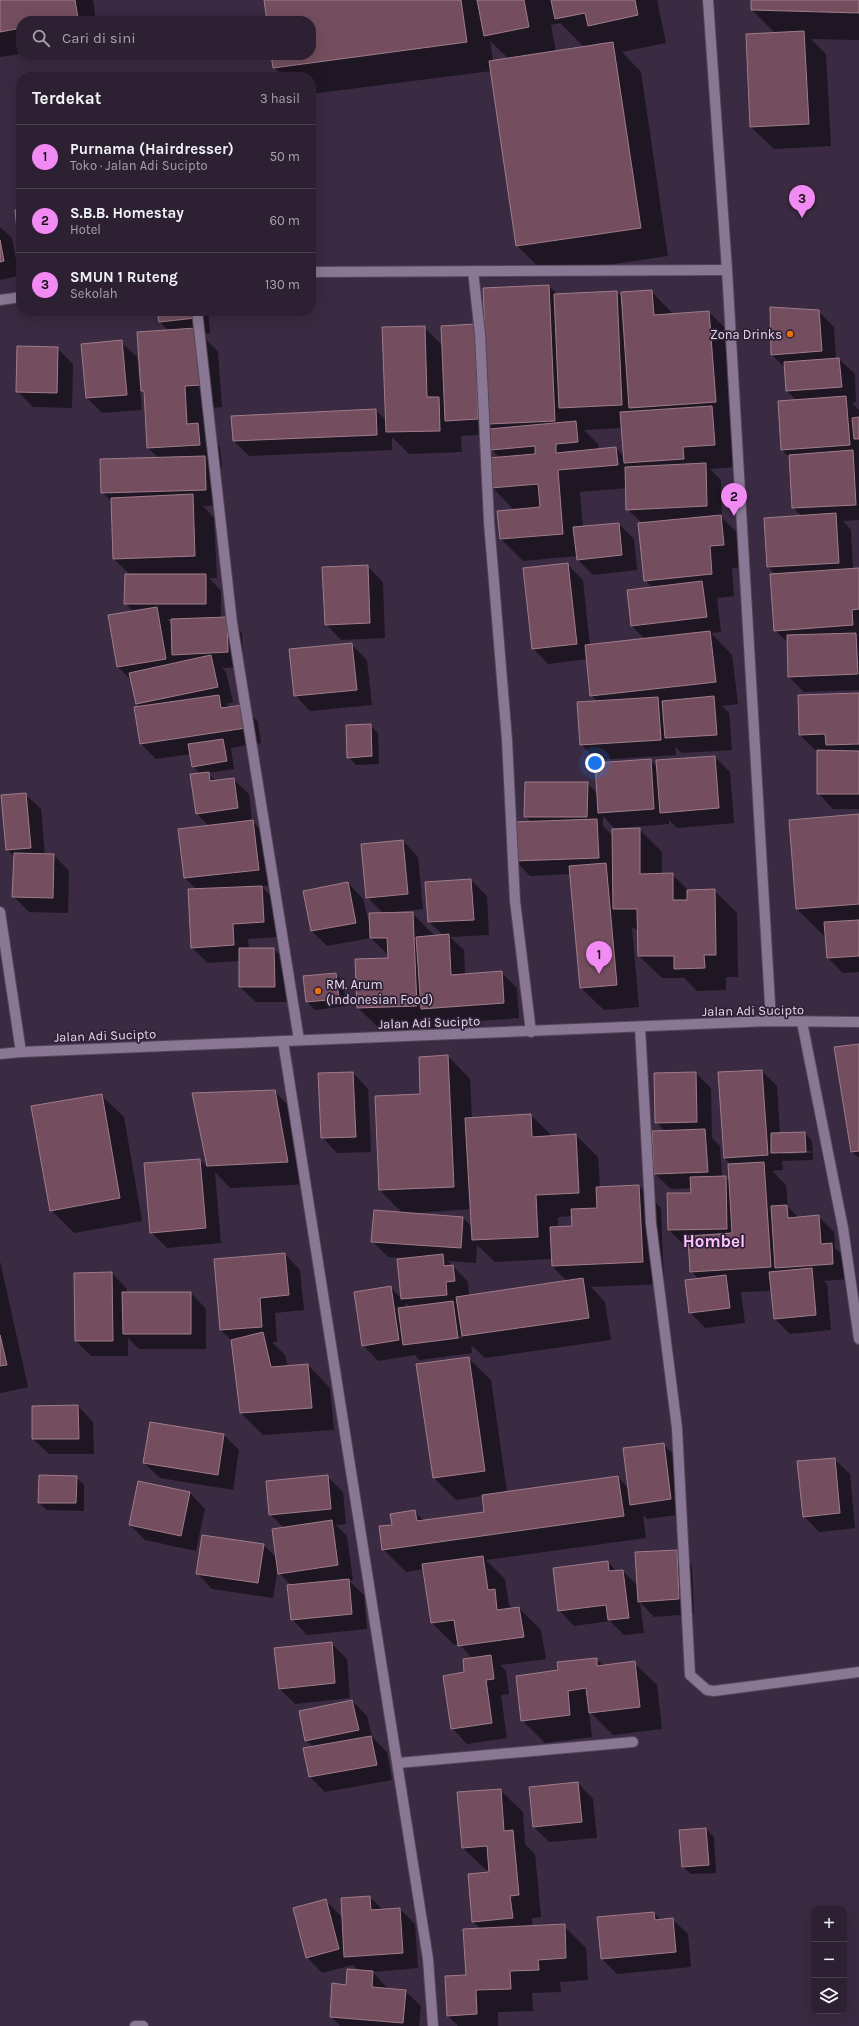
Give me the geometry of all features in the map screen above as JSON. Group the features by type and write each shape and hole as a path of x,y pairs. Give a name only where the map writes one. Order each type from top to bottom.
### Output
{"street":[{"path":"708,0 726,270 771,1022"},
{"path":"316,272 726,270"},
{"path":"473,271 480,334 489,522 507,740 515,901 531,1032"},
{"path":"0,300 16,298"},
{"path":"199,316 232,623 299,1040"},
{"path":"0,912 21,1052"},
{"name":"Jalan Adi Sucipto","path":"0,1054 299,1040 771,1022 859,1022"},
{"path":"802,1022 843,1228 859,1339"},
{"path":"640,1027 651,1224 677,1428 690,1675 707,1690 714,1691 859,1672"},
{"path":"284,1041 428,1959 433,2026"},
{"path":"398,1763 633,1742"},
{"path":"135,2026 144,2026"}],"building":[{"path":"0,0 75,0 78,16 16,16 16,29 0,32"},
{"path":"264,0 461,0 467,42 273,68 272,60 316,60 316,16 266,16"},
{"path":"477,0 524,0 529,27 484,36"},
{"path":"551,0 635,0 638,15 588,26 585,13 555,19"},
{"path":"751,0 859,0 859,13 751,10"},
{"path":"804,31 809,124 750,127 746,34"},
{"path":"613,42 641,228 516,246 489,61"},
{"path":"0,240 4,261 0,262"},
{"path":"549,285 555,421 489,424 483,288"},
{"path":"652,290 654,315 709,311 716,402 629,408 621,292"},
{"path":"617,291 622,405 559,408 554,294"},
{"path":"770,307 819,310 822,351 771,355"},
{"path":"158,316 196,316 196,318 159,322"},
{"path":"475,324 478,419 445,421 441,326"},
{"path":"425,326 427,397 439,397 440,431 386,432 382,327"},
{"path":"196,328 200,385 185,386 187,424 198,423 200,445 147,448 144,391 141,391 137,332"},
{"path":"122,340 127,395 86,398 81,344"},
{"path":"17,346 58,347 57,393 16,392"},
{"path":"839,358 842,387 786,391 784,362"},
{"path":"846,396 850,445 781,450 778,401"},
{"path":"712,406 715,445 683,447 684,459 624,463 620,412"},
{"path":"376,409 377,435 233,441 231,416"},
{"path":"859,417 859,439 854,439 852,418"},
{"path":"576,421 578,442 556,444 556,453 616,447 618,465 558,470 563,534 500,539 497,511 540,507 538,484 491,488 488,458 535,454 535,446 491,450 489,429"},
{"path":"853,450 856,505 792,508 789,455"},
{"path":"205,456 206,490 101,493 100,459"},
{"path":"706,463 707,506 626,510 625,467"},
{"path":"193,494 195,556 113,559 111,498"},
{"path":"836,513 839,563 767,567 764,518"},
{"path":"721,515 724,545 710,546 712,574 644,581 638,523"},
{"path":"619,523 622,555 577,560 573,527"},
{"path":"568,563 577,644 532,649 523,568"},
{"path":"368,565 370,623 325,625 322,567"},
{"path":"859,568 859,609 852,610 853,625 774,631 770,574"},
{"path":"125,574 206,574 206,604 124,604"},
{"path":"702,581 707,617 631,626 627,590"},
{"path":"157,607 166,659 117,667 108,615"},
{"path":"227,617 228,652 172,655 171,619"},
{"path":"710,631 716,682 590,696 585,645"},
{"path":"856,633 858,674 788,677 787,635"},
{"path":"352,643 357,690 294,696 289,649"},
{"path":"211,655 218,687 136,704 129,673"},
{"path":"859,693 859,744 826,745 825,734 799,735 798,695"},
{"path":"219,695 221,708 243,705 246,728 140,744 134,707"},
{"path":"714,696 717,735 665,738 662,701"},
{"path":"658,697 661,740 580,745 577,702"},
{"path":"371,724 372,756 347,758 346,725"},
{"path":"223,739 227,761 192,767 188,744"},
{"path":"817,750 859,751 859,794 817,794"},
{"path":"715,756 719,808 660,813 656,760"},
{"path":"651,759 654,809 598,813 595,763"},
{"path":"209,772 210,781 234,778 238,808 196,814 190,774"},
{"path":"525,782 588,782 587,817 524,817"},
{"path":"26,793 31,848 6,850 1,795"},
{"path":"859,814 859,904 796,909 789,820"},
{"path":"597,819 599,858 514,861 513,822"},
{"path":"253,820 259,870 184,878 178,829"},
{"path":"640,828 640,874 673,873 673,900 687,900 687,890 715,889 716,955 704,955 705,968 674,969 674,956 638,956 637,909 613,909 612,829"},
{"path":"403,840 408,894 366,898 361,844"},
{"path":"14,853 54,854 53,898 12,897"},
{"path":"606,863 617,985 580,988 569,866"},
{"path":"471,879 474,920 428,922 425,882"},
{"path":"348,882 356,923 311,931 303,891"},
{"path":"262,886 264,922 233,924 234,945 191,948 188,889"},
{"path":"413,912 417,1006 357,1008 355,959 388,958 387,938 370,938 369,913"},
{"path":"859,920 859,956 827,958 824,922"},
{"path":"449,934 451,975 502,971 504,1003 421,1009 416,937"},
{"path":"239,948 274,948 275,987 239,987"},
{"path":"336,973 339,999 306,1002 303,976"},
{"path":"859,1044 859,1151 851,1152 834,1047"},
{"path":"448,1055 454,1187 379,1190 375,1096 420,1094 419,1057"},
{"path":"762,1070 768,1155 724,1158 718,1072"},
{"path":"353,1072 356,1137 321,1138 318,1073"},
{"path":"696,1072 697,1122 655,1123 654,1073"},
{"path":"275,1090 288,1162 207,1166 192,1093"},
{"path":"102,1094 120,1198 50,1211 31,1106"},
{"path":"531,1114 532,1137 576,1134 579,1193 536,1195 538,1237 472,1240 465,1118"},
{"path":"705,1129 708,1172 654,1174 652,1131"},
{"path":"805,1132 806,1152 771,1153 771,1133"},
{"path":"200,1159 206,1228 150,1233 144,1163"},
{"path":"764,1162 771,1267 690,1272 688,1236 732,1233 728,1164"},
{"path":"726,1176 727,1229 668,1230 667,1193 691,1193 690,1177"},
{"path":"639,1185 643,1262 552,1266 550,1227 572,1226 571,1209 597,1208 596,1187"},
{"path":"787,1205 788,1218 819,1215 821,1244 832,1243 833,1264 775,1268 771,1206"},
{"path":"374,1210 463,1217 461,1248 371,1242"},
{"path":"285,1253 289,1295 260,1298 262,1327 220,1330 214,1259"},
{"path":"443,1254 444,1266 453,1265 455,1281 446,1282 447,1295 401,1299 397,1259"},
{"path":"812,1268 816,1315 774,1319 769,1272"},
{"path":"112,1272 113,1341 75,1341 74,1273"},
{"path":"726,1275 730,1308 689,1313 685,1280"},
{"path":"583,1278 589,1318 462,1336 456,1297"},
{"path":"391,1286 399,1340 362,1346 354,1292"},
{"path":"122,1292 191,1292 191,1334 123,1334"},
{"path":"453,1301 458,1338 403,1345 398,1308"},
{"path":"263,1332 271,1367 308,1364 312,1408 240,1413 231,1340"},
{"path":"0,1335 7,1365 0,1366"},
{"path":"469,1357 485,1471 433,1478 416,1364"},
{"path":"78,1405 79,1439 32,1439 32,1406"},
{"path":"150,1422 224,1434 218,1475 143,1463"},
{"path":"664,1443 671,1499 630,1505 623,1448"},
{"path":"835,1458 840,1513 803,1517 797,1461"},
{"path":"39,1475 77,1476 76,1503 38,1503"},
{"path":"328,1475 331,1509 269,1515 266,1481"},
{"path":"618,1476 624,1516 382,1550 379,1526 392,1525 390,1514 415,1510 417,1521 484,1512 482,1495"},
{"path":"138,1481 190,1492 181,1536 129,1525"},
{"path":"332,1520 338,1565 278,1574 272,1529"},
{"path":"202,1535 264,1544 258,1583 196,1574"},
{"path":"677,1550 679,1599 638,1602 635,1552"},
{"path":"483,1556 488,1590 495,1589 497,1610 519,1607 524,1637 458,1646 454,1620 431,1623 422,1564"},
{"path":"608,1561 609,1571 623,1570 629,1618 608,1620 606,1605 558,1611 553,1568"},
{"path":"349,1579 352,1614 291,1620 287,1585"},
{"path":"332,1642 335,1683 279,1689 274,1648"},
{"path":"491,1655 494,1679 486,1680 492,1723 451,1729 443,1676 464,1672 463,1659"},
{"path":"597,1658 597,1666 635,1661 640,1707 589,1713 586,1688 568,1691 570,1715 521,1721 516,1676 558,1670 557,1662"},
{"path":"352,1700 359,1730 305,1741 299,1711"},
{"path":"371,1736 377,1765 309,1777 303,1748"},
{"path":"578,1782 582,1822 533,1827 529,1787"},
{"path":"501,1789 504,1831 513,1830 519,1895 510,1896 513,1918 472,1922 468,1874 489,1872 487,1846 462,1848 457,1792"},
{"path":"706,1828 709,1865 682,1867 679,1830"},
{"path":"370,1896 371,1910 400,1908 403,1953 344,1957 341,1898"},
{"path":"326,1899 339,1949 306,1958 293,1908"},
{"path":"654,1912 655,1920 673,1918 676,1952 601,1959 597,1917"},
{"path":"565,1924 566,1958 538,1960 539,1970 510,1971 511,1989 476,1990 477,2014 447,2016 445,1976 466,1975 463,1929"},
{"path":"347,1969 373,1971 372,1987 406,1990 403,2023 330,2017 332,1983 346,1985"}],"place":[{"name":"SMUN 1 Ruteng","path":"802,218"},
{"name":"Zona Drinks","path":"790,334"},
{"name":"S.B.B. Homestay","path":"734,516"},
{"name":"Purnama (Hairdresser)","path":"599,974"},
{"name":"RM. Arum (Indonesian Food)","path":"318,991"}],"district":[{"name":"Hombel","path":"714,1241"}]}
